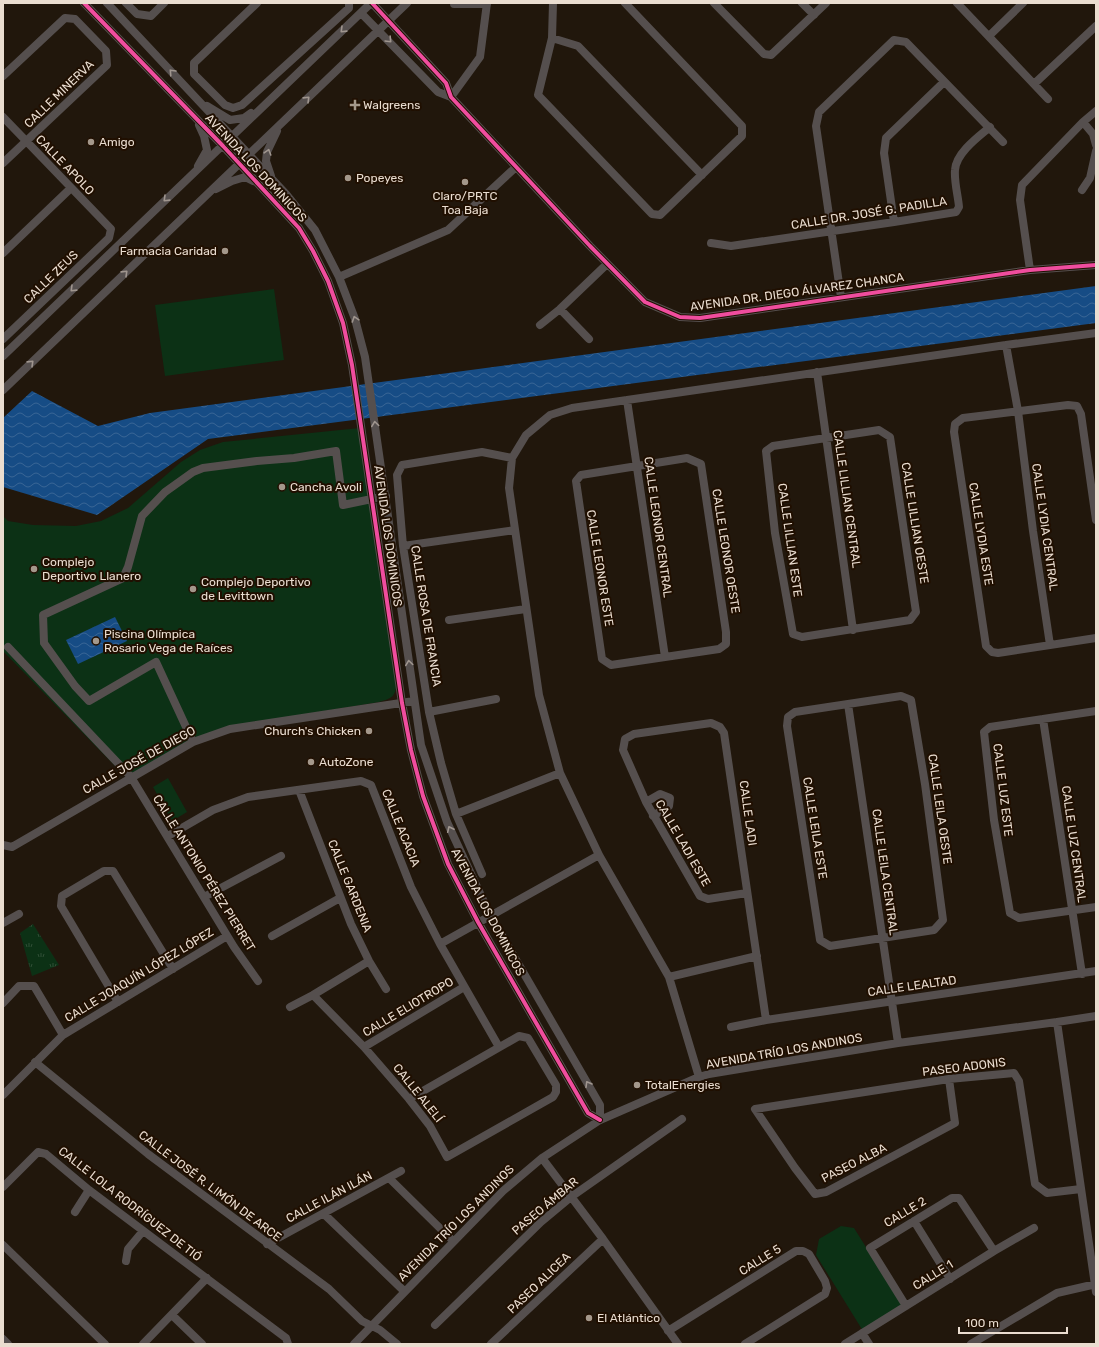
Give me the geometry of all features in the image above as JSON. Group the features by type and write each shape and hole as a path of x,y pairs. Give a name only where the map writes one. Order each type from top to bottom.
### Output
{"street":[{"name":"AVENIDA LOS DOMINICOS","path":"84,3 239,163 299,228 313,251 328,282 343,323 352,365 402,703 410,750 423,796 448,864 478,922 588,1113 600,1120"},
{"name":"AVENIDA LOS DOMINICOS","path":"107,3 286,194 315,230 339,277 355,319 365,356 421,745 447,822 490,915 600,1105 600,1120"},
{"path":"126,3 137,14 151,16 164,3"},
{"path":"257,3 194,63 194,74 225,105 233,108 242,105 349,6"},
{"path":"3,356 371,3"},
{"name":"AVENIDA DR. DIEGO ÁLVAREZ CHANCA","path":"371,3 446,83 451,97 644,302 680,318 700,318 1030,270 1096,265"},
{"path":"3,390 407,3"},
{"path":"553,3 552,38 538,95 652,214 660,215 742,136 742,126 625,3"},
{"path":"714,3 764,54 771,55 826,3"},
{"path":"802,3 814,15"},
{"path":"957,3 1048,99"},
{"path":"988,36 1023,3"},
{"path":"451,97 480,57 487,4 454,4"},
{"name":"AVENIDA DR. DIEGO ÁLVAREZ CHANCA","path":"361,13 438,92 451,97"},
{"name":"CALLE MINERVA","path":"3,76 65,18 74,19 106,51 107,65 3,163"},
{"path":"1034,84 1096,26"},
{"path":"552,38 578,46 702,175"},
{"path":"841,297 816,126 819,112 894,40 906,42 1003,142"},
{"path":"894,222 884,153 886,138 944,82"},
{"path":"199,101 230,120 244,118 267,103"},
{"path":"1030,270 1020,200 1022,185 1083,122 1096,111"},
{"path":"193,116 204,136 207,150 195,172"},
{"name":"CALLE APOLO","path":"3,117 111,229"},
{"path":"1083,122 1093,134 1096,145"},
{"path":"272,179 266,161 267,152 279,126"},
{"name":"CALLE DR. JOSÉ G. PADILLA","path":"711,243 731,246 956,212 959,207 955,169 958,159 966,148 990,127"},
{"path":"1082,190 1090,178 1096,151"},
{"path":"339,277 448,230 516,167"},
{"path":"207,195 232,181 245,178 258,184"},
{"path":"3,253 71,188"},
{"name":"CALLE ZEUS","path":"3,339 109,238 111,229"},
{"path":"540,325 560,309 607,264"},
{"path":"560,309 589,339"},
{"path":"699,1077 669,977 599,855 560,773 538,695 509,488 512,458 526,434 550,415 572,408 1096,333"},
{"name":"CALLE LYDIA CENTRAL","path":"1006,345 1018,411 1033,532 1050,645"},
{"name":"CALLE LILLIAN CENTRAL","path":"817,372 853,630"},
{"name":"CALLE LEONOR CENTRAL","path":"627,400 665,657"},
{"path":"1018,411 1068,405 1077,406 1081,414 1096,520"},
{"name":"CALLE LYDIA ESTE","path":"1018,411 963,418 955,424 954,432 986,646 992,652 998,653 1050,645"},
{"name":"CALLE LILLIAN OESTE","path":"826,438 879,430 890,437 916,612 910,620 853,630"},
{"name":"CALLE LILLIAN ESTE","path":"826,438 773,446 766,451 775,532 793,634 802,637 853,630"},
{"path":"193,742 186,724 156,662 89,701 75,686 44,643 43,615 123,578 128,567 142,516 165,492 193,472 203,468 294,458 336,451 343,505 386,496"},
{"name":"CALLE ROSA DE FRANCIA","path":"482,874 456,814 440,763 429,712 403,546 397,474 402,465 482,452 512,458"},
{"name":"CALLE LEONOR OESTE","path":"637,465 687,458 701,464 726,632 726,644 719,649 665,657"},
{"name":"CALLE LEONOR ESTE","path":"637,465 581,475 576,482 578,499 602,659 611,665 665,657"},
{"path":"403,546 515,530"},
{"path":"449,620 526,609"},
{"path":"1050,645 1096,638"},
{"name":"CALLE ANTONIO PÉREZ PIERRET","path":"8,647 131,777 227,936 258,981"},
{"name":"CALLE LEILA OESTE","path":"848,704 901,696 911,700 924,784 943,920 934,930 883,938"},
{"path":"429,712 496,700"},
{"name":"CALLE JOSÉ DE DIEGO","path":"3,845 12,847 193,742 230,729 414,701"},
{"name":"CALLE LEILA ESTE","path":"848,704 795,712 788,717 787,726 820,940 830,946 883,938"},
{"name":"CALLE LEILA CENTRAL","path":"848,704 898,1043"},
{"path":"1043,719 1096,711"},
{"name":"CALLE LUZ CENTRAL","path":"1043,719 1082,974"},
{"name":"CALLE LUZ ESTE","path":"1043,719 990,727 984,732 994,820 1010,913 1019,918 1072,910"},
{"name":"CALLE LADI","path":"626,757 623,750 625,739 634,734 711,723 720,727 724,733 766,1020"},
{"name":"CALLE LADI ESTE","path":"626,757 653,816 700,896 708,899 747,893"},
{"path":"456,814 560,773"},
{"name":"CALLE ACACIA","path":"168,836 213,810 248,797 361,781 371,785 411,887 440,944 499,1048"},
{"name":"CALLE GARDENIA","path":"299,790 351,924 369,961 386,988"},
{"path":"646,802 660,794 670,798 669,806 653,816"},
{"path":"440,944 599,855"},
{"path":"204,897 280,856"},
{"path":"118,1002 61,906 62,896 104,871 113,871 173,969"},
{"path":"272,936 340,898"},
{"path":"1072,910 1096,907"},
{"path":"3,923 18,914"},
{"name":"CALLE JOAQUÍN LÓPEZ LÓPEZ","path":"3,1095 64,1035 227,936"},
{"path":"669,977 757,956"},
{"path":"290,1007 313,995 369,961"},
{"name":"CALLE LEALTAD","path":"731,1027 766,1020 892,1001 1096,972"},
{"path":"3,1003 19,986 34,986 64,1035"},
{"name":"CALLE ELIOTROPO","path":"364,1047 464,987"},
{"name":"CALLE ALELÍ","path":"313,995 364,1047 409,1099 430,1126 447,1157 553,1097 556,1092 556,1085 528,1038 519,1036 499,1048"},
{"name":"AVENIDA TRÍO LOS ANDINOS","path":"354,1344 503,1191 542,1158 600,1120 709,1074 898,1043 1096,1016"},
{"path":"971,1344 1057,1293 1096,1287 1057,1022"},
{"path":"409,1099 499,1048"},
{"name":"CALLE JOSÉ R. LIMÓN DE ARCE","path":"35,1062 148,1154 328,1290 362,1321 371,1326"},
{"name":"PASEO ADONIS","path":"755,1110 949,1079 1014,1073 1019,1081 1035,1184 1046,1193 1081,1189"},
{"name":"PASEO ALBA","path":"755,1110 795,1168 816,1194 826,1192 955,1123 949,1079"},
{"name":"PASEO ÁMBAR","path":"435,1325 541,1222 571,1197 682,1119"},
{"name":"CALLE LOLA RODRÍGUEZ DE TIÓ","path":"3,1187 38,1152 46,1154 89,1190 286,1338 288,1344"},
{"path":"542,1158 678,1344"},
{"name":"CALLE ILÁN ILÁN","path":"267,1244 401,1171"},
{"path":"388,1178 453,1241"},
{"path":"75,1212 89,1190"},
{"name":"CALLE 2","path":"906,1306 870,1248 952,1198 959,1198 994,1251"},
{"path":"324,1214 404,1292"},
{"path":"914,1221 950,1279"},
{"name":"CALLE 1","path":"845,1344 994,1251 1034,1228"},
{"path":"126,1261 128,1249 144,1231"},
{"name":"PASEO ALICEA","path":"492,1344 603,1240"},
{"path":"3,1245 105,1344"},
{"name":"CALLE 5","path":"668,1331 796,1251 802,1251 809,1254 825,1281 827,1288 825,1294 745,1344"},
{"path":"143,1344 206,1278"},
{"path":"172,1315 202,1344"},
{"path":"371,1326 380,1330 398,1344"},
{"path":"862,1333 869,1344"},
{"path":"3,1339 8,1344"}],"green space":[{"path":"274,289 284,360 165,376 155,305"},
{"name":"Complejo Deportivo de Levittown","path":"360,428 397,682 394,694 390,698 379,702 229,727 135,772 129,773 119,770 3,651 3,516 8,521 33,525 76,526 101,521 128,508 181,462 200,450 223,442"},
{"path":"168,778 187,812 172,821 153,787"},
{"path":"33,924 59,965 32,976 20,933"},
{"path":"841,1226 854,1228 903,1306 863,1331 816,1255 819,1239"}],"water":[{"path":"1096,286 1096,323 208,439 97,515 3,487 3,418 32,391 98,426 150,413"},
{"name":"Piscina Olímpica Rosario Vega de Raíces","path":"115,617 127,641 78,664 66,640"}],"cycle path":[{"path":"84,3 223,146 299,228 313,251 328,281 343,323 352,365 402,703 411,750 423,796 448,864 478,922 588,1113 600,1120"},
{"path":"372,3 446,83 451,97 590,246 645,302 680,317 700,318 1030,270 1096,265"}],"place":[{"name":"Walgreens","path":"355,105"},
{"name":"Amigo","path":"91,142"},
{"name":"Popeyes","path":"348,178"},
{"name":"Claro/PRTC Toa Baja","path":"465,182"},
{"name":"Farmacia Caridad","path":"225,251"},
{"name":"Cancha Avoli","path":"282,487"},
{"name":"Complejo Deportivo Llanero","path":"34,569"},
{"name":"Complejo Deportivo de Levittown","path":"193,589"},
{"name":"Piscina Olímpica Rosario Vega de Raíces","path":"96,641"},
{"name":"Church's Chicken","path":"369,731"},
{"name":"AutoZone","path":"311,762"},
{"name":"TotalEnergies","path":"637,1085"},
{"name":"El Atlántico","path":"589,1318"}]}
